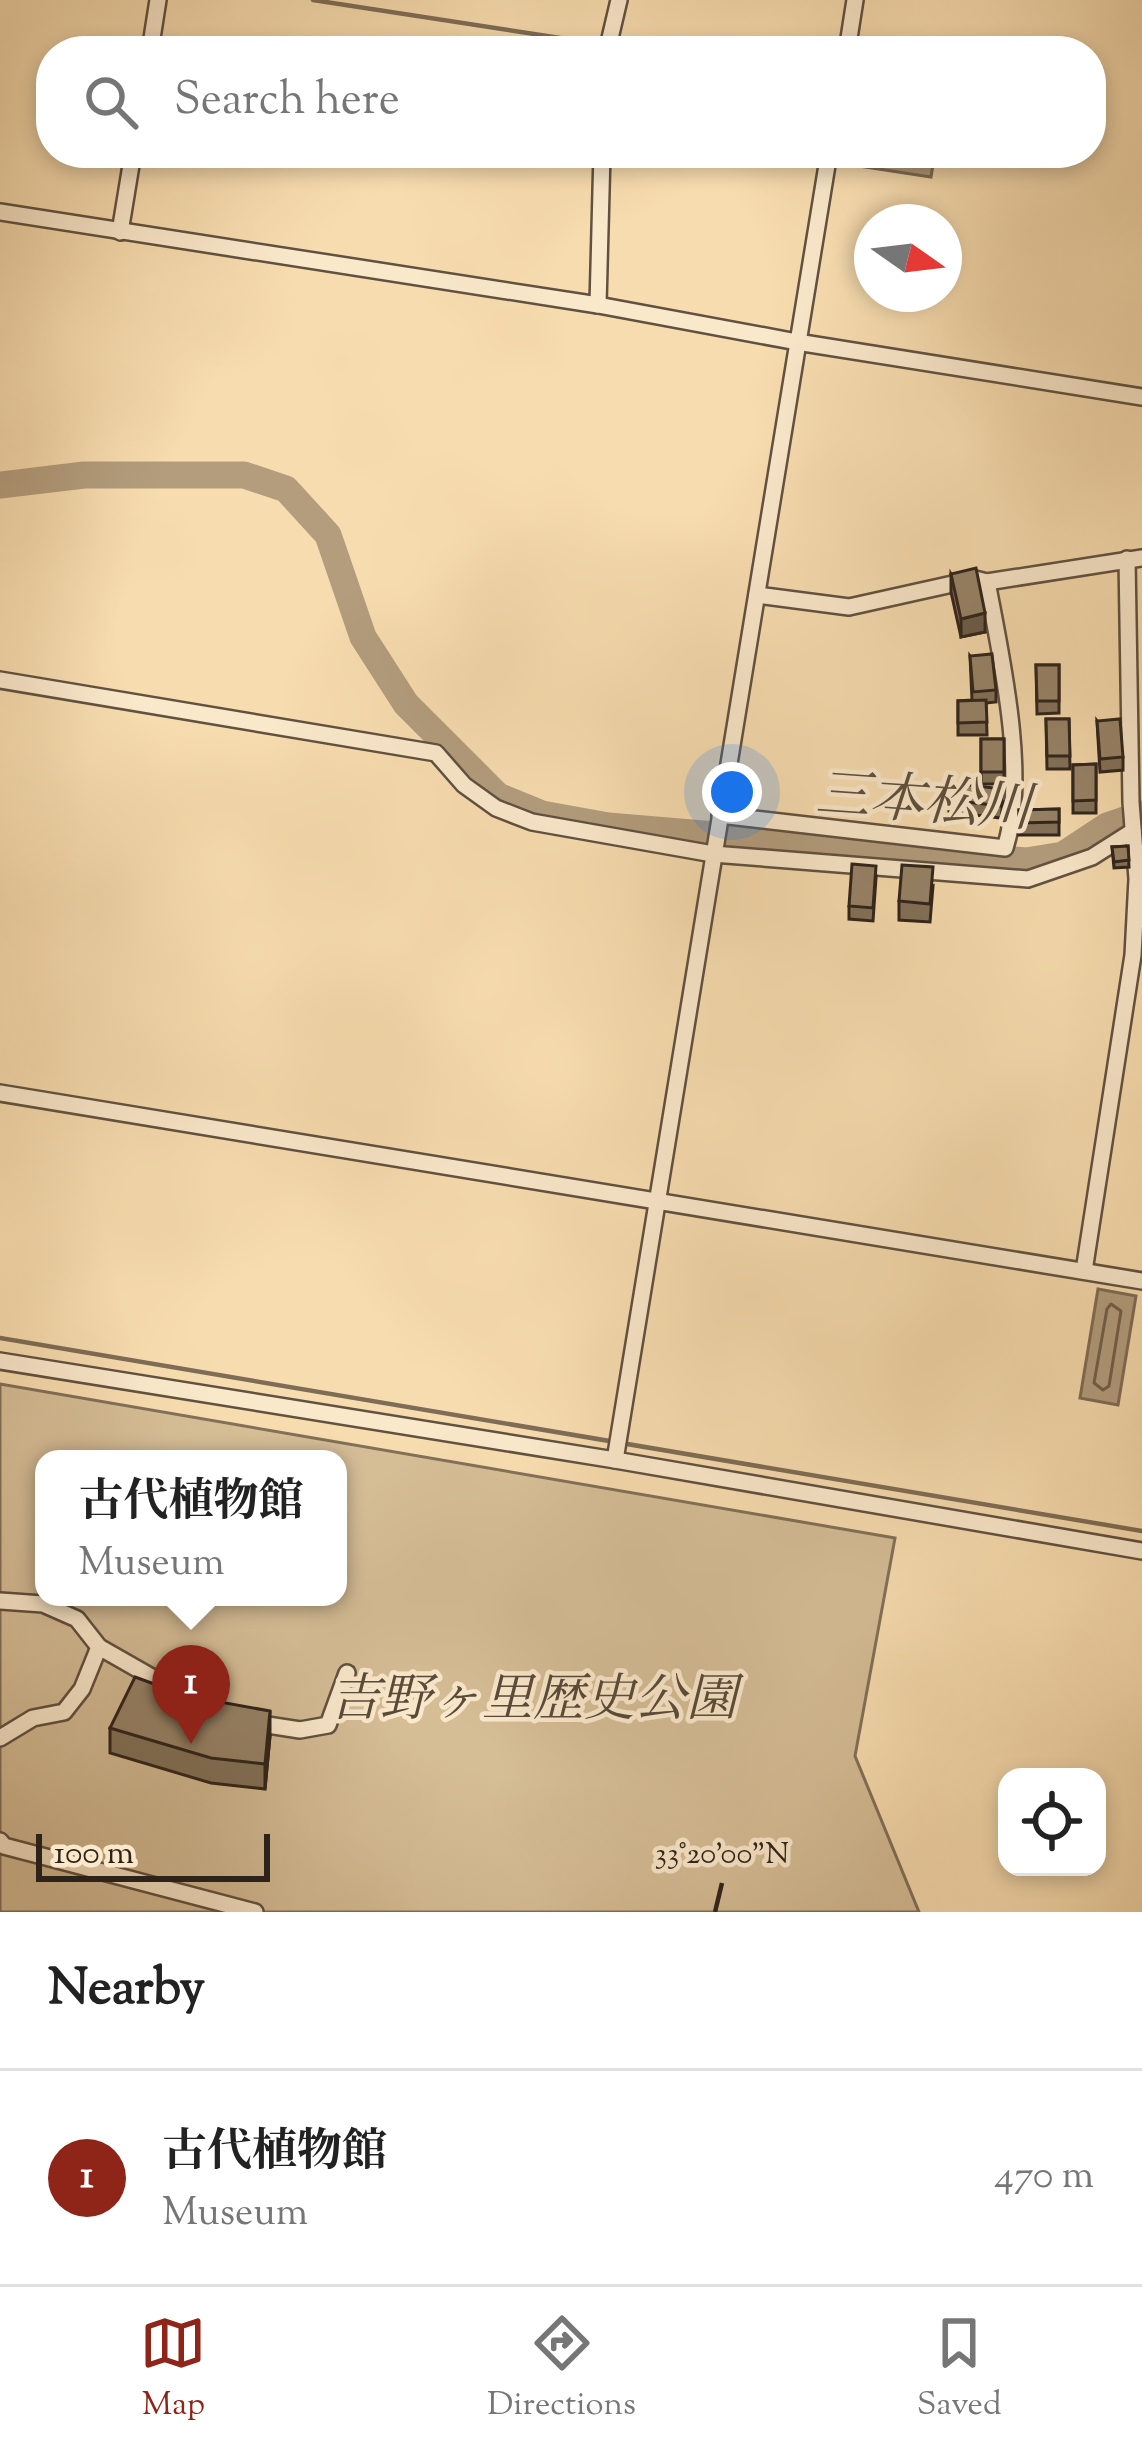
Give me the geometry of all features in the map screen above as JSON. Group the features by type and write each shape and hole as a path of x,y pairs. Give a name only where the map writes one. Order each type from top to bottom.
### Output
{"street":[{"path":"152,36 158,0"},
{"path":"611,36 619,0"},
{"path":"850,36 856,0"},
{"path":"120,232 131,168"},
{"path":"598,305 602,168"},
{"path":"615,1460 826,168"},
{"path":"0,212 598,305 1142,397"},
{"path":"757,595 849,608 975,579 987,582 1134,559 1131,802 1137,879 1133,955 1084,1271"},
{"path":"720,814 1005,848 1011,830 1012,733 987,582"},
{"path":"0,680 436,753 464,785 496,808 532,822 713,854 1028,879 1092,857 1133,831"},
{"path":"0,1094 1142,1281"},
{"path":"0,1361 1142,1551"},
{"path":"0,1601 35,1603"},
{"path":"48,1606 77,1619 98,1647 211,1710"},
{"path":"0,1738 33,1718 64,1712 82,1689 98,1647"},
{"path":"226,1719 300,1730 328,1725 347,1673"},
{"path":"0,1841 52,1860 255,1912"}],"green space":[{"name":"吉野ヶ里歴史公園","path":"0,1384 895,1538 855,1756 919,1912 0,1912"}],"water":[{"path":"872,168 932,168 931,177"},
{"path":"1098,1289 1136,1296 1118,1405 1080,1398"}],"building":[{"path":"976,568 985,613 961,619 951,574"},
{"path":"992,654 996,690 973,692 970,656"},
{"path":"1036,665 1059,665 1059,701 1037,701"},
{"path":"986,700 987,722 958,723 958,701"},
{"path":"1046,719 1069,719 1070,756 1047,756"},
{"path":"1120,719 1123,757 1100,759 1097,721"},
{"path":"981,739 1004,739 1004,772 981,772"},
{"path":"1096,764 1096,800 1073,801 1073,765"},
{"path":"951,783 1003,789 1001,806 949,800"},
{"path":"1059,809 1059,822 1019,823 1019,810"},
{"path":"1128,846 1129,860 1114,862 1112,847"},
{"path":"852,864 876,866 873,908 849,906"},
{"path":"902,865 933,867 930,904 899,901"},
{"path":"135,1677 187,1696 270,1711 265,1764 211,1758 110,1728"}],"waterway":[{"path":"313,0 547,36"},
{"name":"三本松川","path":"0,485 84,475 244,475 286,489 328,535 363,637 406,704 498,796 542,814 608,826 1026,861 1063,855 1107,826 1142,814"},
{"path":"0,1338 1142,1531"}],"place":[{"name":"古代植物館","path":"191,1744"}]}
